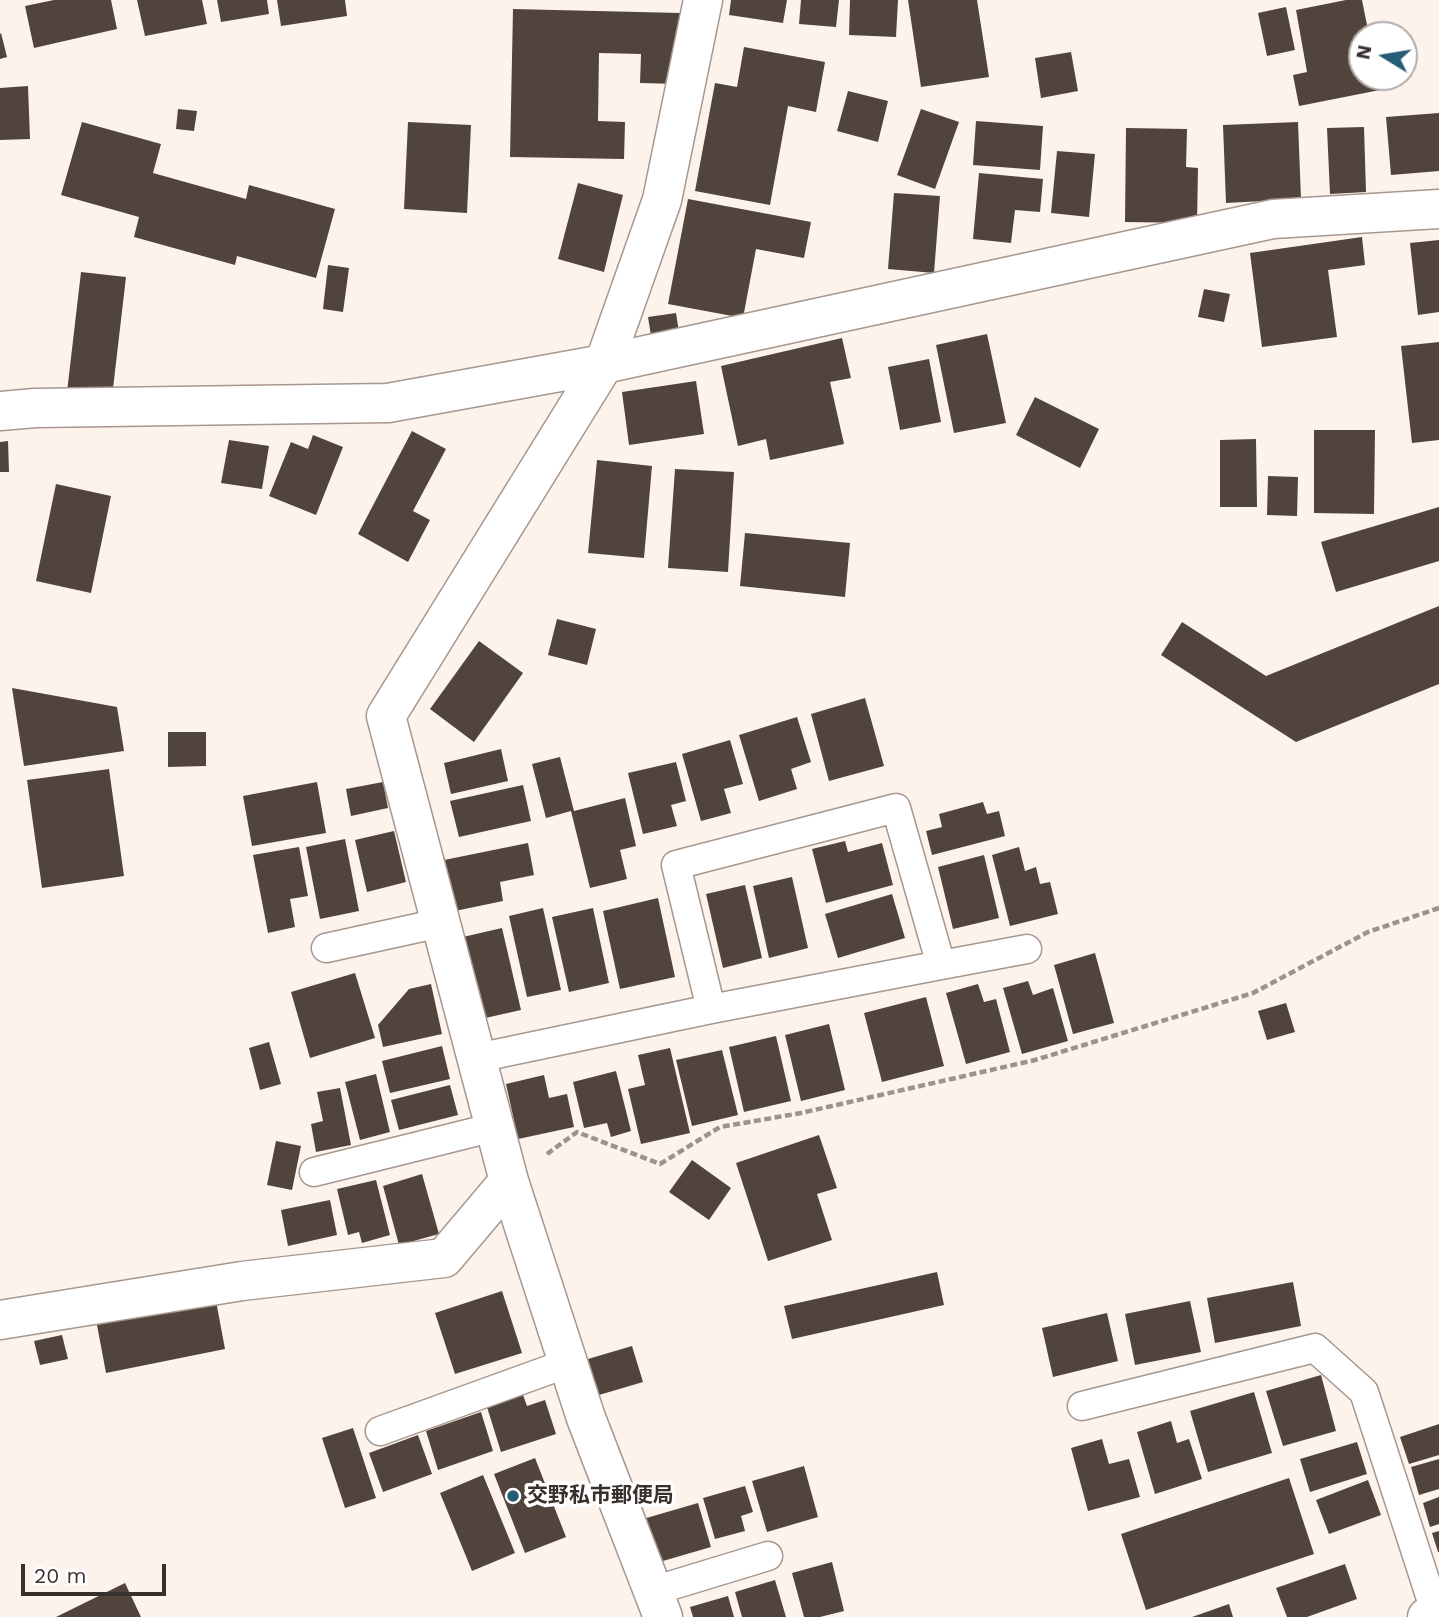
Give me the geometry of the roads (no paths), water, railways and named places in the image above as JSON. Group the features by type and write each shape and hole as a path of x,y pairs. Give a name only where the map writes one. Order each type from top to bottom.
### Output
{"street":[{"path":"658,1604 586,1418 509,1181 386,716 604,364 662,200 703,0"},
{"path":"0,411 35,408 388,403 604,364 1273,219 1439,209"},
{"path":"0,1320 242,1281 444,1258 509,1181"}],"lane":[{"path":"711,1009 676,865 896,808 941,965"},
{"path":"326,948 440,923"},
{"path":"477,1058 711,1009 1027,949"},
{"path":"313,1172 495,1127"},
{"path":"1082,1406 1315,1349 1364,1392 1434,1615"},
{"path":"380,1431 568,1363"},
{"path":"658,1604 768,1556"}],"place":[{"name":"交野私市郵便局","path":"513,1496"}]}
